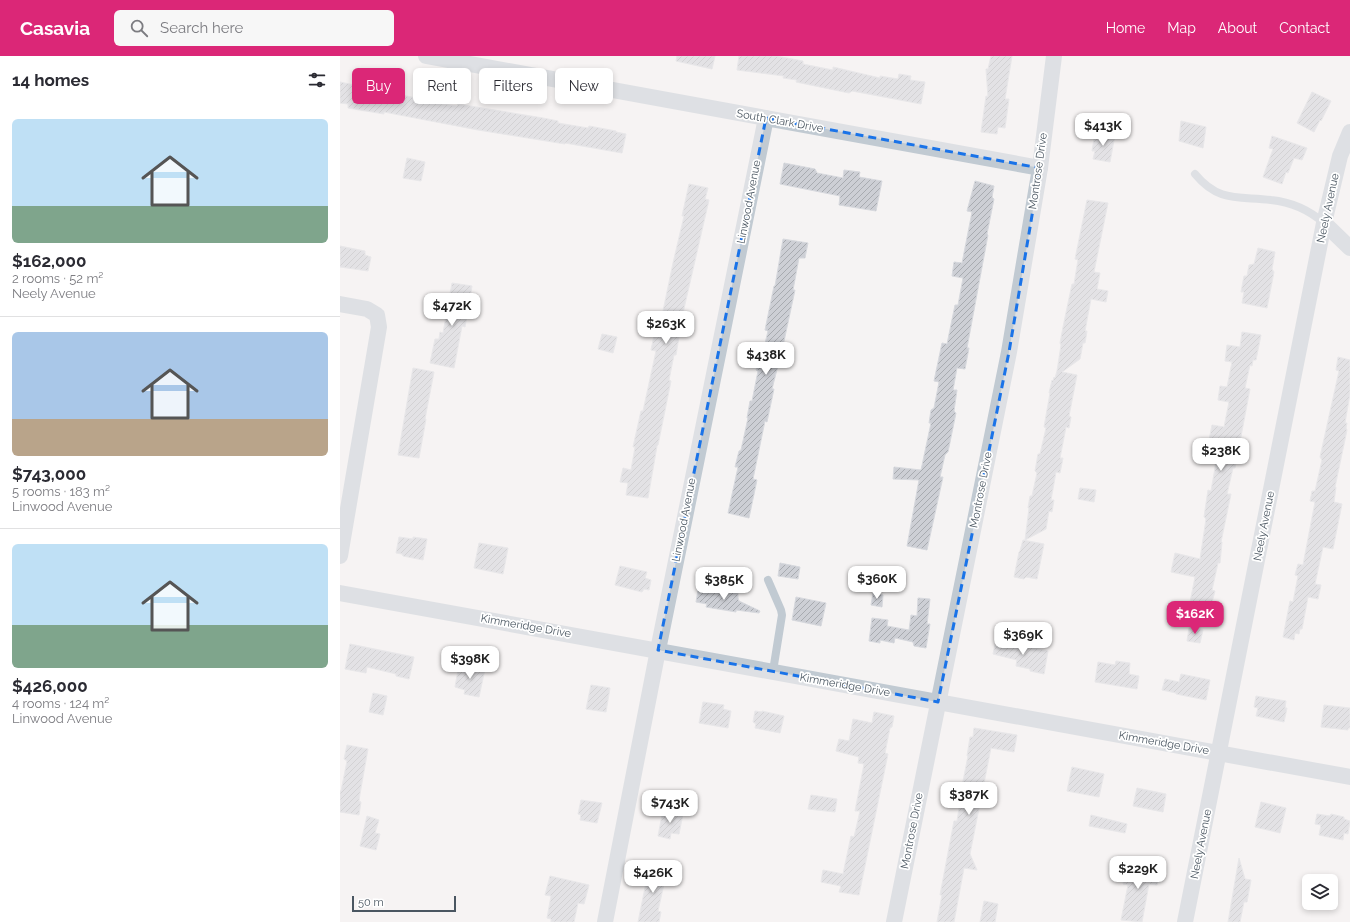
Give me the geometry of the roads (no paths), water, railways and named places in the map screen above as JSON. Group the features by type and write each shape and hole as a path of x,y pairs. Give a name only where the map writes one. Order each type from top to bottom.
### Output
{"street":[{"name":"South Clark Drive","path":"426,56 1040,168"},
{"name":"Montrose Drive","path":"894,922 1009,352 1040,168 1054,56"},
{"name":"Linwood Avenue","path":"604,922 766,118"},
{"name":"Neely Avenue","path":"1185,922 1324,223 1340,156 1350,132"},
{"path":"1324,223 1350,248"},
{"path":"340,304 367,309 377,315 379,327 340,556"},
{"name":"Kimmeridge Drive","path":"340,592 1350,777"}],"lane":[{"path":"1195,174 1204,184 1217,193 1245,199 1279,201 1305,209 1314,214 1324,223"},
{"path":"768,580 782,615 773,672"}]}
